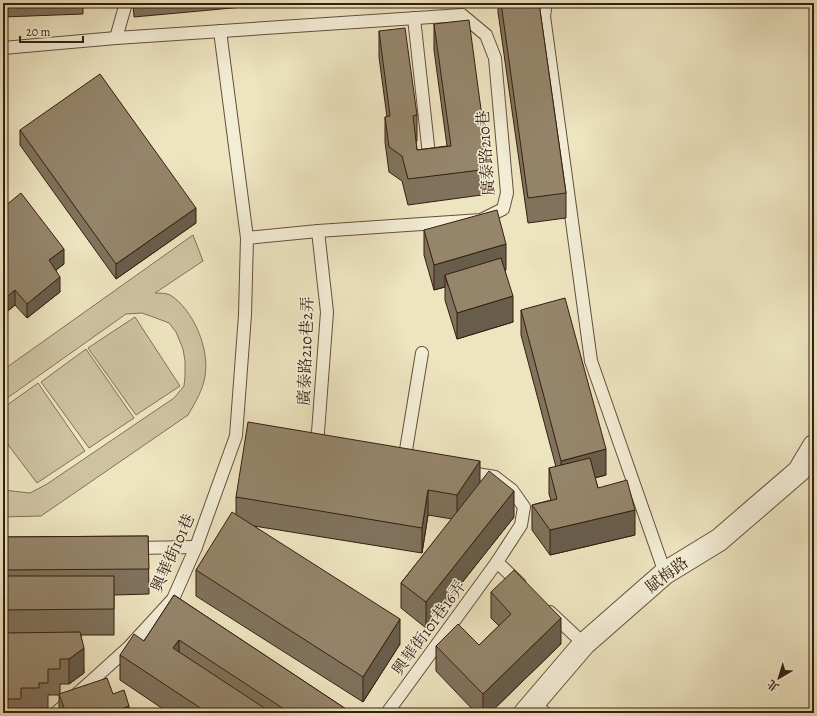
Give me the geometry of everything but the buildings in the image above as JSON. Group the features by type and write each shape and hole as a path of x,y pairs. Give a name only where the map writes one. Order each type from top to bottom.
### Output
{"street":[{"name":"賦梅路","path":"535,710 584,644 665,573 719,540 799,471 814,446"}],"lane":[{"path":"116,38 126,3"},
{"path":"546,3 544,16 591,361 665,573"},
{"name":"廣泰路210巷","path":"3,48 116,38 462,15 486,35 495,58 507,192 504,209 481,220 318,231 247,238"},
{"path":"414,18 430,165"},
{"name":"興華街101巷","path":"56,713 128,648 173,599 196,547 236,436 245,315 247,238 220,31"},
{"name":"廣泰路210巷2弄","path":"318,231 327,312 318,432 307,447 326,450"},
{"path":"389,460 408,463 422,353"},
{"path":"236,436 251,438"},
{"name":"興華街101巷16弄","path":"387,713 496,562 521,524 524,507 512,490 495,477 450,469"},
{"path":"119,548 196,547"},
{"path":"496,562 530,593"},
{"path":"173,599 186,608"},
{"path":"540,603 584,644"}],"shaded area":[{"path":"193,235 203,261 155,293 168,294 178,301 192,320 202,342 206,365 205,376 201,391 188,415 41,516 3,517 3,490 30,493 47,484 174,398 184,386 185,361 183,349 176,332 169,323 142,313 126,314 3,401 3,370"},
{"path":"135,317 180,386 136,415 88,348"},
{"path":"86,349 134,418 89,448 41,382"},
{"path":"38,383 85,451 37,483 3,438 3,408"}]}
